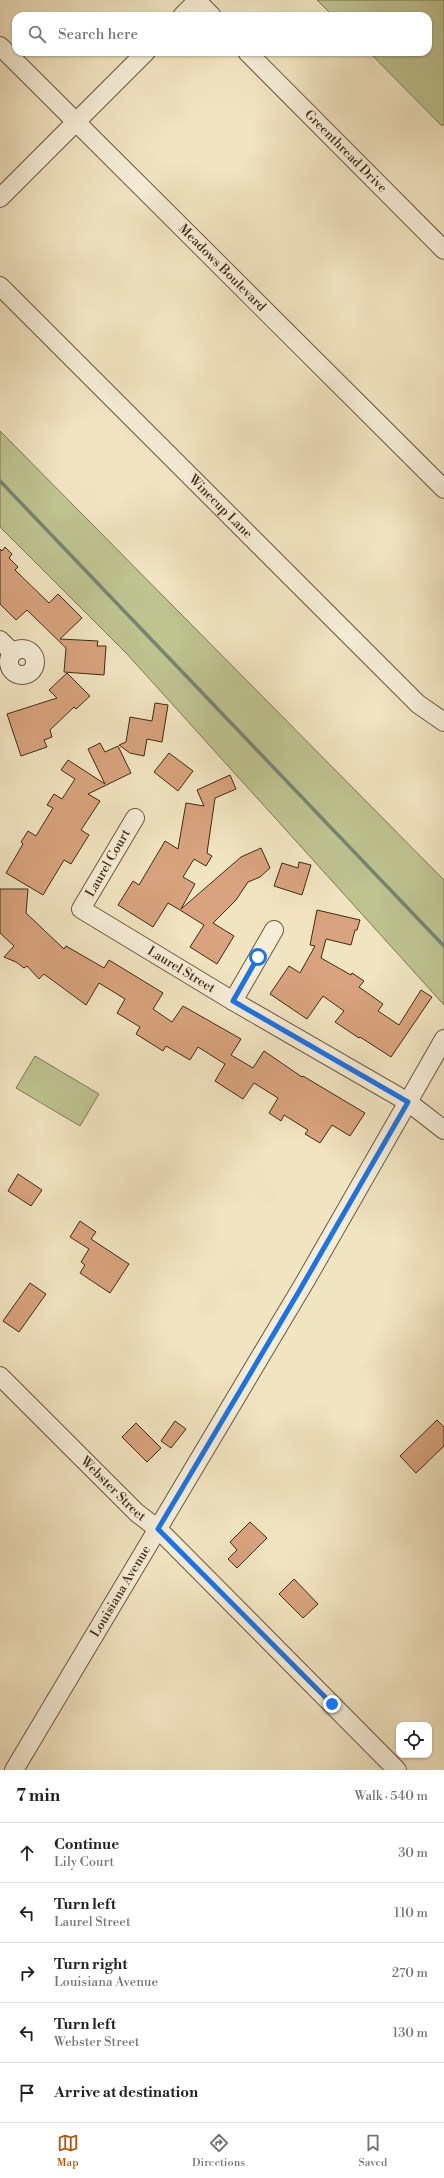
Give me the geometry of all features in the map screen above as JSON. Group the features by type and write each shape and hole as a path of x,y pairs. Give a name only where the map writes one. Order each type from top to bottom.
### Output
{"street":[{"path":"186,12 196,0 208,12"},
{"name":"Meadows Boulevard","path":"0,46 444,489"},
{"path":"0,198 142,56"},
{"name":"Greenthread Drive","path":"252,56 444,250"},
{"name":"Winecup Lane","path":"0,286 418,704 444,722"},
{"path":"0,640 13,653"},
{"name":"Laurel Court","path":"82,909 135,818"},
{"name":"Laurel Street","path":"82,909 233,1001 408,1102 444,1130"},
{"path":"233,1001 274,930"},
{"name":"Louisiana Avenue","path":"14,1770 310,1273 444,1038"},
{"name":"Webster Street","path":"0,1376 137,1513 158,1529 397,1770"}],"green space":[{"path":"317,0 444,0 444,124 442,126 373,56 432,56 432,12 329,12"},
{"path":"0,431 444,880 444,1005 127,654 0,527"},
{"path":"35,1056 99,1094 80,1126 16,1088"}],"building":[{"path":"5,547 12,554 9,558 18,567 15,570 49,603 58,594 82,618 60,639 98,641 97,646 106,646 104,675 64,672 66,648 27,610 16,620 0,604 0,549 2,551"},
{"path":"67,673 90,696 76,709 74,707 50,730 52,737 44,740 47,747 21,756 7,714 57,698 49,690"},
{"path":"155,703 168,705 162,742 147,739 144,756 130,753 119,745 126,742 130,717 152,721"},
{"path":"100,743 105,752 118,746 131,773 88,794 100,801 81,830 89,835 71,864 64,860 43,895 6,873 23,844 21,842 28,831 36,836 53,808 47,805 54,794 62,799 75,779 61,770 68,760 105,784 88,749"},
{"path":"169,753 193,771 178,791 154,772"},
{"path":"230,775 236,789 215,798 207,853 212,856 206,866 194,859 183,877 195,884 181,909 241,857 261,848 270,868 260,877 248,882 236,900 213,923 234,936 217,964 190,947 204,925 180,910 168,903 153,927 118,905 133,881 139,885 165,841 178,849 186,803 204,806 197,790"},
{"path":"299,862 311,865 302,895 274,886 282,863 298,868"},
{"path":"0,889 28,889 26,913 64,949 66,946 104,968 109,960 163,993 153,1009 172,1022 183,1006 241,1039 231,1055 253,1068 264,1051 302,1077 303,1076 365,1113 350,1136 332,1125 320,1143 305,1134 308,1130 284,1115 281,1121 269,1113 278,1098 254,1083 243,1099 215,1081 225,1064 198,1047 190,1060 166,1046 163,1051 136,1034 140,1027 117,1013 125,999 99,983 86,1005 44,974 39,979 27,966 24,968 16,962 4,957 14,946 0,933"},
{"path":"317,910 360,920 357,930 355,930 351,945 326,939 321,958 351,975 352,973 364,981 359,987 383,1004 378,1011 399,1025 421,990 432,997 391,1057 335,1022 344,1011 323,996 307,1019 270,994 289,966 300,973 315,946 310,945"},
{"path":"18,1174 42,1190 31,1206 8,1191"},
{"path":"80,1221 96,1232 91,1239 129,1264 110,1293 80,1273 85,1265 81,1262 89,1249 70,1237"},
{"path":"30,1283 46,1294 19,1332 3,1321"},
{"path":"437,1420 444,1427 444,1446 416,1473 400,1456"},
{"path":"175,1421 186,1429 171,1448 161,1441"},
{"path":"136,1423 161,1448 147,1462 122,1437"},
{"path":"250,1522 267,1538 237,1568 228,1559 237,1550 230,1542"},
{"path":"294,1579 318,1604 303,1618 279,1594"}],"waterway":[{"path":"0,481 444,946"}],"route":[{"path":"258,957 233,1001 408,1102 298,1293 158,1529 332,1704"}]}
